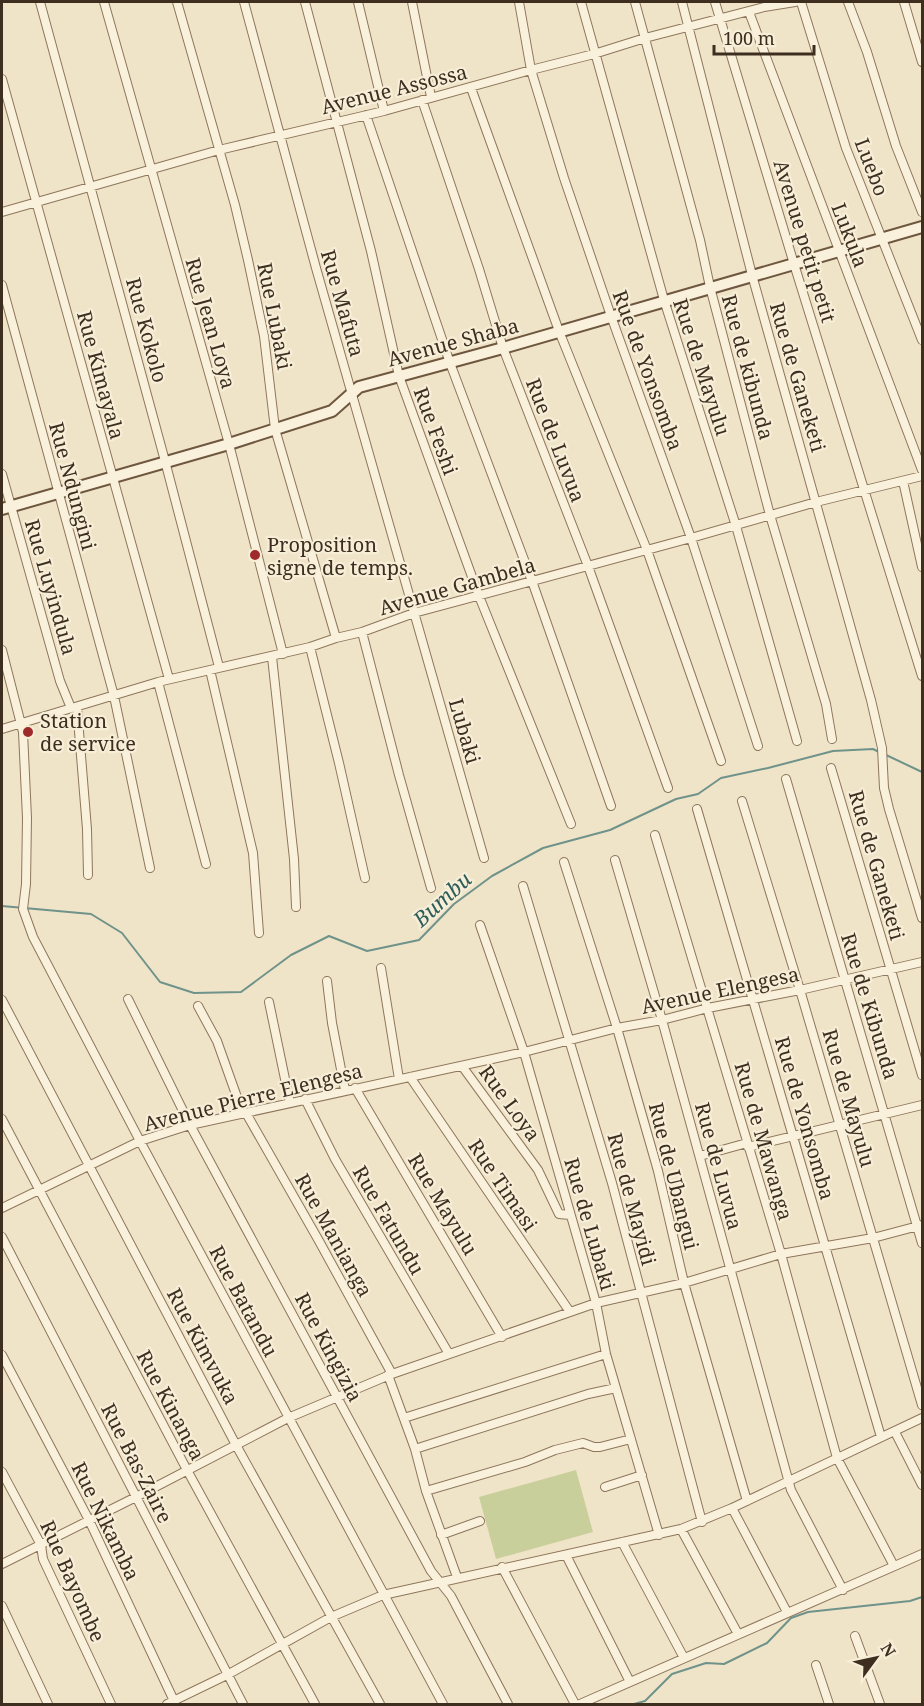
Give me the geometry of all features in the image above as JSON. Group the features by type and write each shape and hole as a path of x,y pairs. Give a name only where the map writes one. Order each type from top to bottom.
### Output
{"street":[{"name":"Rue Kokolo","path":"40,2 92,186 219,667"},
{"name":"Rue Jean Loya","path":"104,2 229,444 283,654"},
{"name":"Rue Lubaki","path":"177,2 235,205 264,336 275,429 336,638"},
{"name":"Rue Mafuta","path":"244,2 316,268 414,613"},
{"name":"Rue Feshi","path":"305,2 371,250 399,376 479,596 571,824"},
{"path":"358,2 384,111"},
{"path":"413,5 419,2"},
{"name":"Rue de Yonsomba","path":"519,2 531,70 564,178 611,316 692,538 758,746"},
{"name":"Rue de Mayulu","path":"580,2 663,300 736,526 797,741"},
{"name":"Rue de kibunda","path":"635,2 700,240 710,287 770,515 826,704 832,739"},
{"name":"Rue de Ganeketi","path":"682,2 752,275 871,700 882,748 884,788 922,918"},
{"name":"Avenue petit petit","path":"716,2 794,264 922,676"},
{"name":"Avenue Assossa","path":"2,212 219,150 471,88 645,38 749,12 763,4 795,2"},
{"name":"Luebo","path":"801,2 846,147 922,340"},
{"path":"848,2 867,52 896,146 922,212"},
{"path":"903,2 922,62"},
{"name":"Rue de Luvua","path":"413,5 427,98 503,348 588,566 668,788"},
{"name":"Lukula","path":"749,12 922,470"},
{"name":"Rue Kimayala","path":"2,79 169,679"},
{"path":"471,88 559,331 647,550 721,761"},
{"path":"366,115 450,363 532,581 611,806"},
{"name":"Avenue Shaba","path":"6,508 229,444 332,411 359,387 503,348 922,226"},
{"name":"Rue Ndungini","path":"2,285 114,696 150,868"},
{"name":"Rue Luyindula","path":"2,474 6,508 60,681 74,707 87,829 88,875"},
{"name":"Avenue Gambela","path":"2,729 158,682 310,647 362,632 414,613 736,526 816,502 922,476"},
{"path":"903,482 922,567"},
{"name":"Lubaki","path":"414,613 484,858"},
{"path":"362,632 431,888"},
{"path":"310,647 365,878"},
{"path":"2,650 22,723"},
{"path":"272,657 294,859 296,907"},
{"path":"210,670 254,853 259,933"},
{"path":"158,682 206,864"},
{"name":"Rue Batandu","path":"22,723 27,818 26,884 23,906 33,937 288,1418 443,1704"},
{"name":"Rue de Ganeketi","path":"831,768 922,1075"},
{"name":"Rue de Kibunda","path":"786,779 814,880 920,1226 922,1243"},
{"name":"Rue de Mayulu","path":"742,801 922,1406"},
{"name":"Rue de Yonsomba","path":"697,809 881,1437"},
{"name":"Rue de Mawanga","path":"655,835 781,1254 837,1458 894,1566"},
{"name":"Rue de Luvua","path":"615,860 662,1020 794,1498 843,1590"},
{"name":"Rue de Ubangui","path":"564,862 658,1171 684,1283 747,1501"},
{"name":"Rue de Mayidi","path":"524,886 612,1183 702,1522"},
{"name":"Rue de Lubaki","path":"480,925 524,1052 596,1303 606,1354 659,1534"},
{"name":"Avenue Elengesa","path":"524,1052 616,1028 662,1020 922,962"},
{"path":"381,968 399,1079"},
{"path":"327,981 332,1023 345,1090"},
{"name":"Rue Kingizia","path":"128,999 190,1125 431,1571 451,1596 508,1704"},
{"name":"Rue Kimvuka","path":"2,1000 26,1050 90,1165 236,1444 380,1704"},
{"path":"269,1002 290,1103"},
{"name":"Rue Manianga","path":"198,1006 217,1041 244,1113 319,1241 390,1375 415,1449 426,1491 457,1577"},
{"name":"Avenue Pierre Elengesa","path":"2,1208 140,1141 190,1125 524,1052"},
{"name":"Rue Loya","path":"462,1066 538,1170 559,1214 570,1215"},
{"name":"Rue Timasi","path":"410,1077 570,1311"},
{"name":"Rue Mayulu","path":"355,1088 502,1337"},
{"name":"Rue Fatundu","path":"305,1100 335,1159 449,1354"},
{"path":"700,1156 922,1105"},
{"name":"Rue Kinanga","path":"2,1119 187,1470 315,1704"},
{"path":"2,1564 288,1418 390,1375 596,1303 730,1271 781,1254 873,1238 920,1226"},
{"name":"Rue Bas-Zaire","path":"2,1237 243,1704"},
{"path":"404,1418 606,1354"},
{"name":"Rue Nikamba","path":"2,1355 89,1520 172,1703"},
{"path":"415,1449 588,1394 616,1388"},
{"path":"172,1703 331,1617 383,1594 681,1529 702,1522 922,1418"},
{"path":"895,1432 922,1485"},
{"path":"426,1491 525,1462 555,1450 583,1443 600,1447 631,1439"},
{"name":"Rue Bayombe","path":"2,1472 41,1545 43,1558 111,1704"},
{"path":"605,1487 642,1475"},
{"path":"732,1508 787,1612"},
{"path":"441,1535 480,1521"},
{"path":"681,1529 738,1634"},
{"path":"622,1542 684,1658"},
{"path":"580,1704 922,1554"},
{"path":"566,1555 630,1682"},
{"path":"502,1568 575,1704"},
{"path":"2,1606 48,1704"},
{"path":"855,1636 879,1704"},
{"path":"816,1665 829,1704"}],"green space":[{"path":"576,1470 593,1532 496,1559 479,1497"}],"waterway":[{"name":"Bumbu","path":"2,906 91,914 122,933 160,982 194,993 241,992 291,955 329,936 367,951 419,940 454,904 492,876 543,848 610,830 676,799 698,794 721,778 833,751 873,749 879,752"},
{"name":"Bumbu","path":"884,754 922,772"},
{"path":"634,1704 645,1701 672,1674 706,1663 724,1664 767,1643 791,1618 808,1612 910,1601 922,1597"}],"place":[{"name":"Proposition signe de temps.","path":"255,555"},
{"name":"Station de service","path":"28,732"}]}
